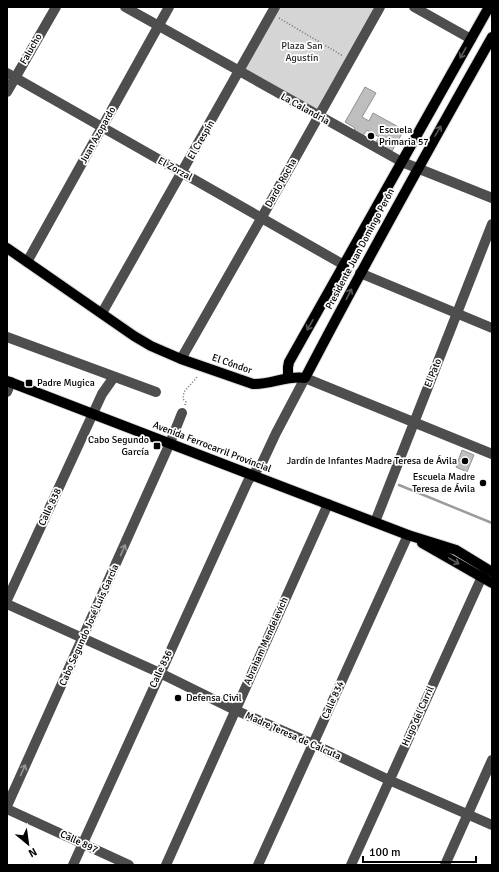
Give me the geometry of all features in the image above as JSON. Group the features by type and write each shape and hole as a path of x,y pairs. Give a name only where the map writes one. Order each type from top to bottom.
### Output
{"main road":[{"name":"Presidente Juan Domingo Perón","path":"288,378 289,362 489,7"},
{"name":"Presidente Juan Domingo Perón","path":"305,378 417,168 492,37"},
{"name":"El Cóndor","path":"7,248 134,336 151,346 181,359 253,384 288,378 305,378"},
{"name":"Avenida Ferrocarril Provincial","path":"8,385 93,413 408,535 486,572 492,583"}],"street":[{"name":"Falucho","path":"7,92 11,76 56,7"},
{"name":"La Calandria","path":"125,7 402,162 492,198"},
{"name":"Juan Azopardo","path":"27,262 169,7"},
{"name":"Dardo Rocha","path":"181,359 380,7"},
{"path":"414,7 471,39"},
{"name":"El Crespín","path":"102,314 273,10"},
{"name":"El Zorzal","path":"11,76 344,264"},
{"name":"El Pato","path":"375,522 492,224"},
{"path":"360,273 492,328"},
{"path":"7,336 156,392"},
{"name":"Calle 838","path":"7,600 102,394 114,377"},
{"name":"El Cóndor","path":"305,378 492,454"},
{"name":"Presidente Juan Domingo Perón","path":"252,475 262,463 305,378"},
{"name":"Cabo Segundo José Luis García","path":"7,806 170,443 182,413"},
{"name":"Calle 836","path":"73,865 252,475"},
{"name":"Abraham Mendelevich","path":"166,865 328,504"},
{"name":"Calle 834","path":"258,865 408,535"},
{"name":"Hugo del Carril","path":"351,865 486,572"},
{"name":"Madre Teresa de Calcuta","path":"7,604 160,673 236,710 492,825"},
{"path":"444,865 492,760"},
{"name":"Calle 897","path":"7,809 129,865"}],"path":[{"path":"273,10 350,60"},
{"path":"182,413 186,402 183,399 184,392 198,376"}],"green space":[{"name":"Plaza San Agustín","path":"279,7 374,7 317,109 245,69"}],"building":[{"path":"365,87 376,93 362,117 369,121 373,113 404,130 392,151 376,142 379,137 367,130 363,136 354,131 355,128 345,122"},
{"name":"Jardín de Infantes Madre Teresa de Ávila","path":"462,450 474,455 467,472 456,467"}],"waterway":[{"path":"399,485 492,523"}],"place":[{"name":"Escuela Primaria 57","path":"371,136"},
{"name":"Padre Mugica","path":"29,383"},
{"name":"Cabo Segundo García","path":"157,446"},
{"name":"Jardín de Infantes Madre Teresa de Ávila","path":"465,461"},
{"name":"Escuela Madre Teresa de Ávila","path":"483,483"},
{"name":"Defensa Civil","path":"178,698"}]}
